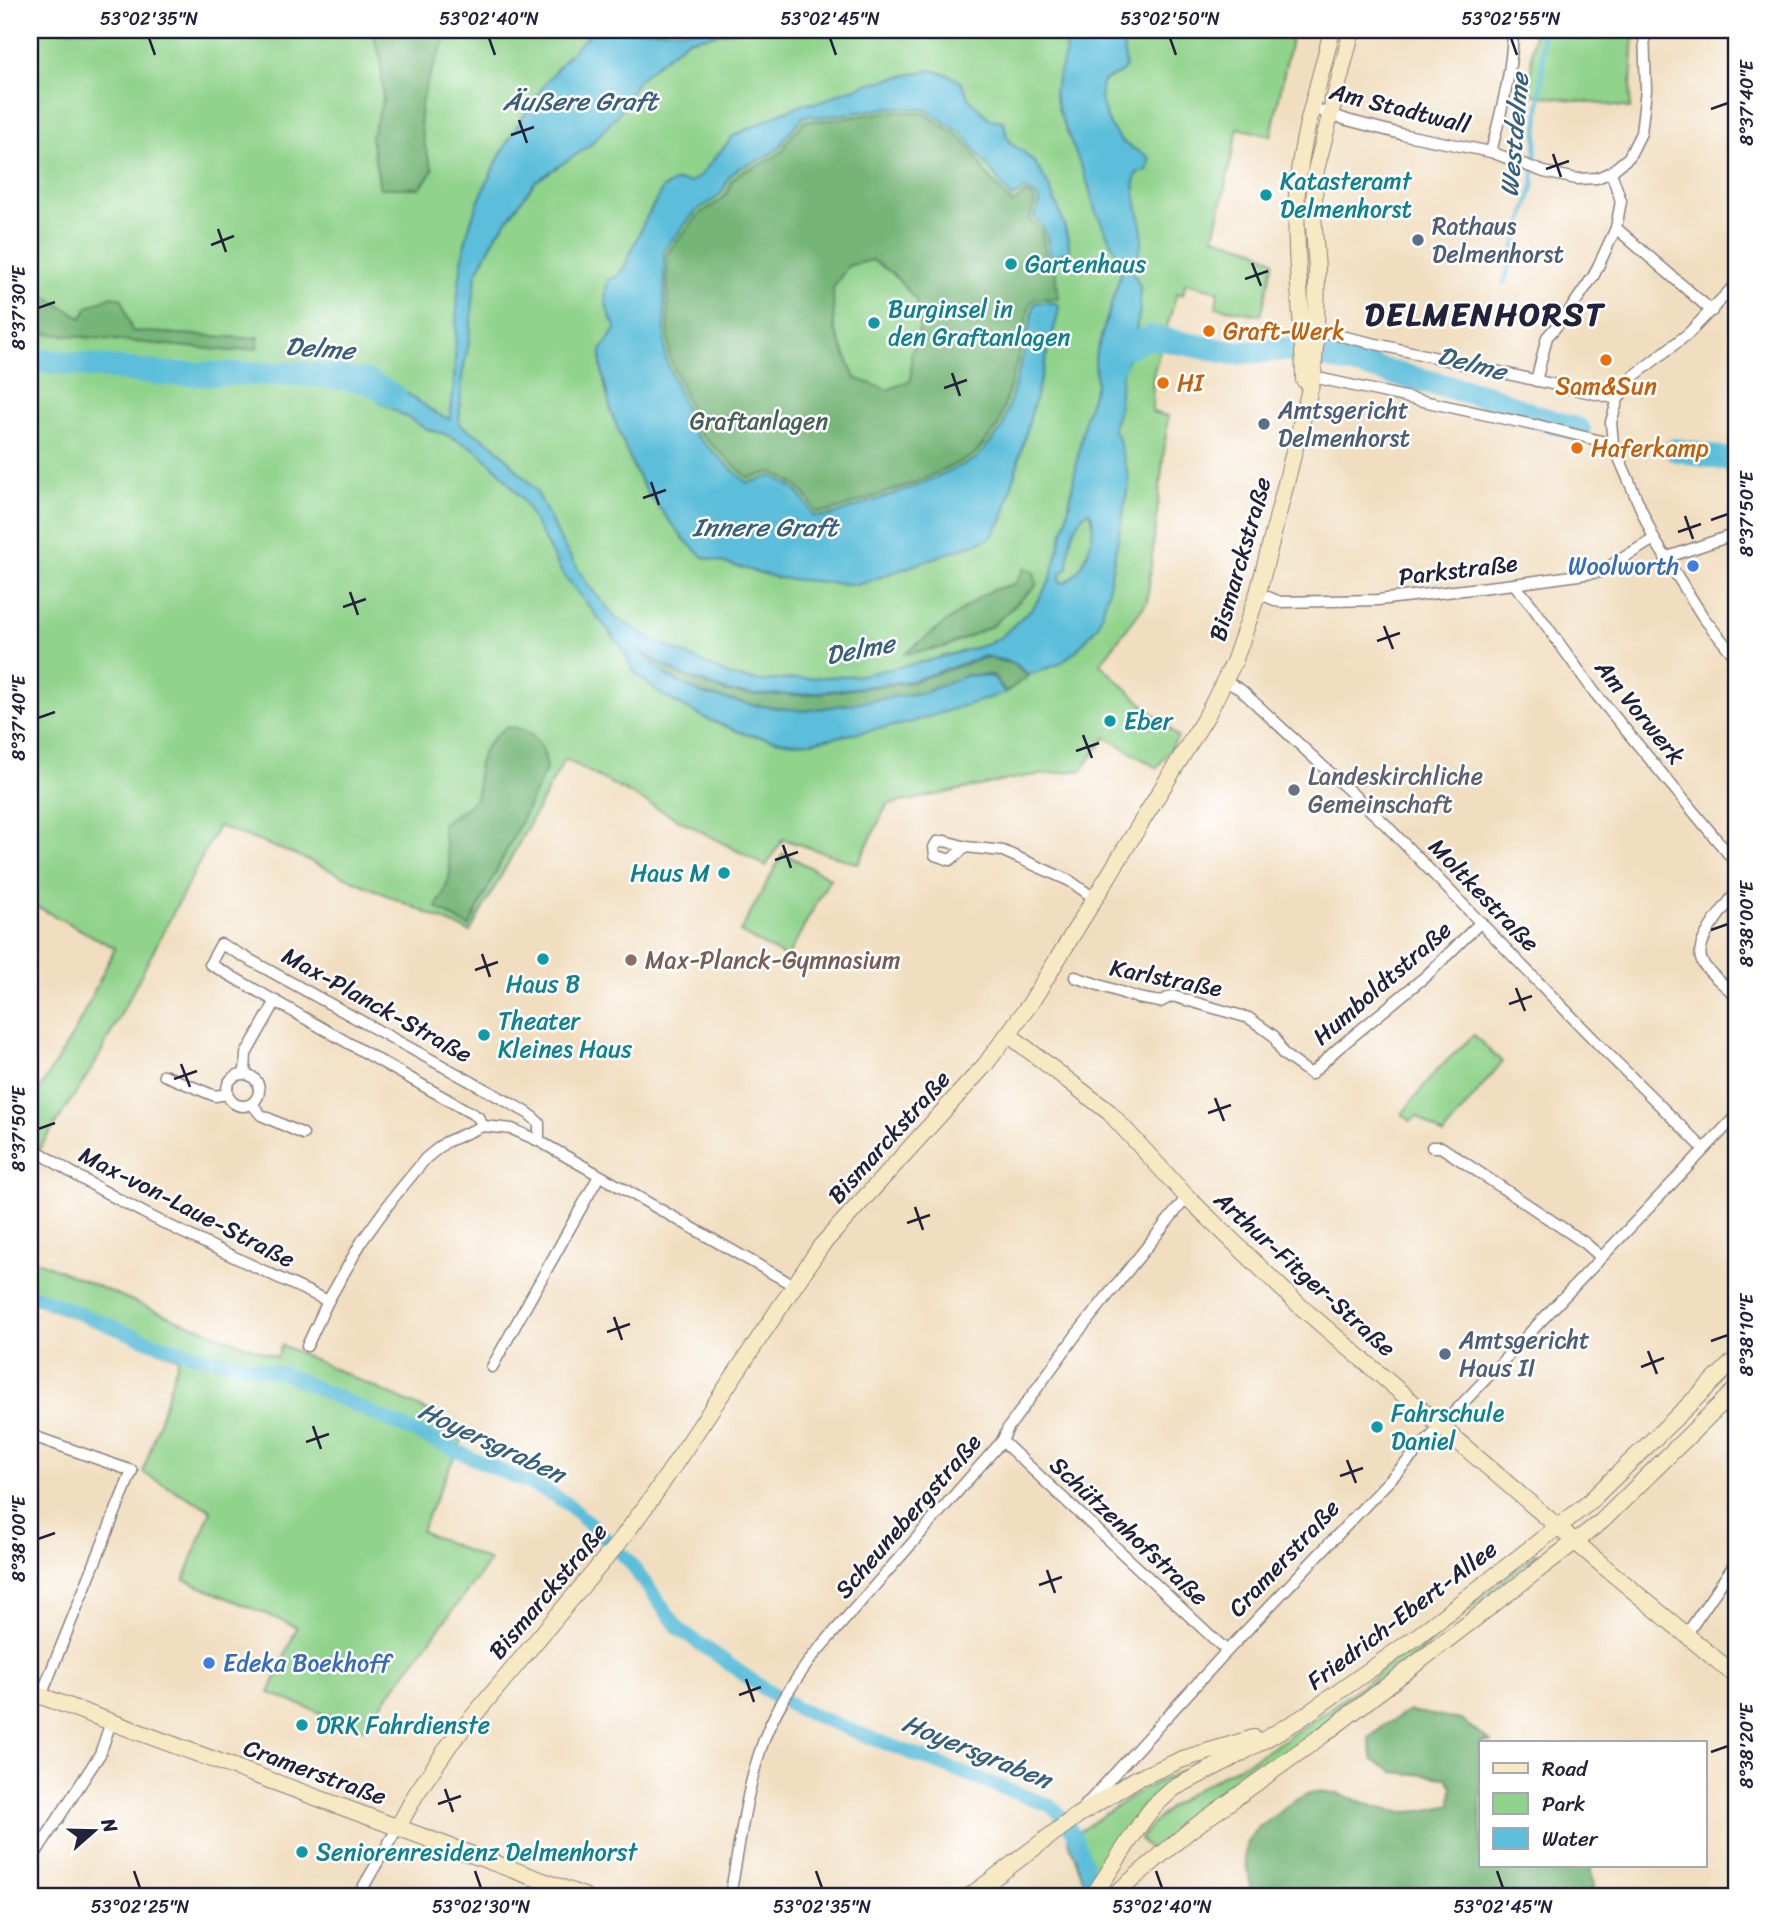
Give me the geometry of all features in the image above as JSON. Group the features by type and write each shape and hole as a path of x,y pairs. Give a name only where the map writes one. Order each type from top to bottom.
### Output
{"main road":[{"path":"1309,337 1297,248 1297,192 1302,152 1332,30"},
{"path":"1309,337 1317,269 1313,215 1315,170 1352,30"},
{"name":"Bismarckstraße","path":"398,1827 416,1794 450,1744 615,1547 654,1495 821,1246 1009,1035 1200,727 1234,662 1258,593 1301,418 1310,370 1309,337"},
{"name":"Arthur-Fitger-Straße","path":"1009,1035 1110,1112 1187,1197 1300,1306 1736,1676"},
{"name":"Friedrich-Ebert-Allee","path":"1101,1894 1143,1820 1174,1788 1283,1729 1415,1638 1596,1496 1736,1359"},
{"name":"Friedrich-Ebert-Allee","path":"1101,1894 1323,1735 1602,1521 1736,1389"},
{"name":"Cramerstraße","path":"35,1694 584,1896"},
{"path":"1074,1817 1136,1779 1160,1768 1283,1729"},
{"name":"Cramerstraße","path":"970,1896 1074,1817"}],"street":[{"path":"1491,152 1506,92 1513,51 1513,30"},
{"path":"1536,381 1547,337 1568,313 1594,275 1616,229 1621,201 1611,172 1629,157 1642,133 1646,90 1644,30"},
{"name":"Am Stadtwall","path":"1313,108 1401,134 1491,152 1544,172 1577,179 1597,178 1611,172"},
{"path":"1616,229 1712,311"},
{"path":"1736,284 1689,333 1634,376 1618,400 1611,422 1613,444 1654,539 1703,617 1736,657"},
{"path":"1309,337 1412,352 1618,400"},
{"path":"1310,370 1613,444"},
{"path":"1665,558 1736,534"},
{"name":"Parkstraße","path":"1258,593 1280,603 1364,601 1514,584 1600,572 1654,539"},
{"name":"Am Vorwerk","path":"1514,584 1595,693 1736,863"},
{"name":"Moltkestraße","path":"1224,680 1241,690 1376,815 1704,1149"},
{"path":"966,848 1003,851 1070,881 1094,898"},
{"path":"1734,900 1703,939 1699,950 1702,963 1736,996"},
{"name":"Humboldtstraße","path":"1311,1074 1427,975 1481,922"},
{"name":"Max-Planck-Straße","path":"483,1126 478,1117 210,964 221,944 528,1114 539,1123 539,1141"},
{"name":"Karlstraße","path":"1075,977 1138,998 1160,1002 1172,996 1249,1018 1274,1036 1283,1054 1311,1074"},
{"path":"245,1073 246,1054 276,1001"},
{"path":"245,1073 256,1078 260,1090 258,1098 252,1104 244,1106 236,1105 227,1094 230,1079 245,1073"},
{"path":"164,1074 215,1096 227,1094"},
{"path":"252,1104 261,1115 303,1134"},
{"name":"Cramerstraße","path":"1074,1817 1227,1651 1736,1116"},
{"path":"307,1346 328,1301 362,1241 394,1197 426,1158 446,1142 483,1126 512,1129 539,1141 793,1285"},
{"name":"Max-von-Laue-Straße","path":"30,1146 72,1174 136,1210 328,1301"},
{"path":"1432,1147 1441,1146 1585,1243 1601,1257"},
{"path":"492,1367 599,1176"},
{"name":"Scheunebergstraße","path":"730,1896 752,1782 765,1737 785,1697 812,1657 1002,1441 1076,1335 1187,1197"},
{"path":"30,1434 132,1471 35,1694"},
{"name":"Schützenhofstraße","path":"1002,1441 1227,1651"},
{"path":"1686,1635 1736,1562"},
{"path":"30,1862 100,1754 111,1722"},
{"path":"358,1896 398,1827"}],"green space":[{"name":"Graftanlagen","path":"30,30 1293,30 1271,136 1238,128 1214,237 1255,249 1274,261 1261,315 1216,307 1218,291 1185,283 1183,295 1177,293 1153,375 1152,412 1168,416 1147,602 1100,664 1178,737 1157,768 1106,737 1082,770 1022,777 887,805 858,864 783,839 766,866 565,759 470,932 296,855 218,826 95,1064 30,1163 30,1105 75,1031 115,948 30,903"},
{"path":"372,30 451,30 431,72 423,97 420,117 426,151 433,170 420,188 380,188 371,138 383,100 381,59"},
{"path":"1534,30 1634,30 1630,108 1529,94"},
{"path":"896,111 925,114 960,137 986,174 1012,204 1025,194 1033,197 1035,203 1029,220 1043,236 1046,257 1054,261 1059,299 1036,298 1030,303 1019,355 998,427 973,456 917,482 829,512 815,512 808,498 792,483 772,472 748,478 700,434 669,356 667,261 668,252 699,214 720,201 728,192 731,181 741,172 762,164 783,151 787,141 805,121","holes":["872,260 892,273 916,300 920,326 911,355 911,380 888,390 855,378 834,328 833,288 848,266"]},
{"path":"30,290 82,318 88,307 112,296 122,299 132,331 259,337 257,348 231,351 30,332"},
{"path":"1025,568 1034,572 1037,585 992,626 945,647 904,654 978,598 992,590 1015,584"},
{"path":"637,649 680,675 727,692 756,695 805,695 911,682 986,657 1013,664 1028,676 1006,692 993,675 967,675 926,692 805,711 753,705 702,694 667,676"},
{"path":"506,727 523,730 535,739 544,753 546,770 469,927 436,907 450,874 442,824 467,807 476,797 483,752 490,741"},
{"path":"783,853 830,878 787,958 740,932"},
{"path":"1474,1035 1502,1062 1443,1135 1417,1116 1411,1121 1402,1114 1436,1071"},
{"path":"30,1258 178,1320 277,1357 282,1345 467,1429 421,1531 490,1561 363,1729 269,1693 297,1627 184,1580 211,1510 143,1473 179,1358 30,1301"},
{"path":"1536,1552 1538,1554 1390,1676 1151,1851 1140,1839 1170,1807 1265,1752 1316,1718"},
{"path":"1409,1711 1461,1720 1490,1741 1479,1741 1479,1867 1590,1867 1594,1887 1585,1896 1250,1896 1245,1857 1249,1839 1261,1825 1303,1796 1322,1791 1379,1808 1403,1812 1451,1805 1452,1787 1446,1777 1394,1772 1373,1760 1369,1738"},
{"path":"1217,1755 1219,1758 1158,1792 1143,1806 1085,1884 1068,1839 1143,1789"}],"water":[{"name":"Äußere Graft","path":"595,30 738,30 687,40 638,80 617,116 589,146 535,182 497,234 476,274 469,342 462,377 459,424 494,445 536,490 562,543 588,585 616,618 654,640 731,676 760,681 861,675 927,661 988,644 1001,637 1034,606 1050,581 1067,517 1085,417 1096,385 1095,357 1122,269 1132,271 1140,286 1140,310 1131,355 1123,372 1117,418 1113,426 1118,435 1129,482 1107,596 1098,626 1076,651 1059,664 1029,675 1014,663 985,656 911,681 805,694 757,695 728,691 680,674 637,649 667,676 702,694 753,705 805,711 926,692 967,675 993,677 1005,693 909,723 811,742 792,743 745,734 709,720 663,696 635,673 621,646 562,573 524,502 500,472 475,449 447,435 427,429 375,399 367,381 372,375 398,387 437,414 450,419 457,307 469,227 490,176 520,121 556,70","holes":["1089,511 1092,518 1091,539 1084,561 1071,579 1063,583 1059,579 1061,573 1068,568 1074,529"]},
{"path":"1062,30 1121,30 1126,67 1121,73 1103,81 1101,97 1106,116 1115,133 1127,145 1150,159 1147,171 1137,173 1135,180 1142,240 1133,266 1122,264 1095,210 1088,184 1059,112 1054,92 1066,52"},
{"name":"Innere Graft","path":"931,70 949,75 962,83 969,99 990,119 1004,121 1010,142 1038,167 1050,190 1061,215 1070,250 1054,257 1050,254 1045,230 1034,218 1040,203 1036,195 1024,190 1012,198 963,134 926,110 896,107 829,116 810,115 803,117 784,139 780,148 739,168 728,178 717,198 696,211 664,250 665,357 696,436 747,483 772,476 797,491 813,516 830,516 919,485 976,459 1002,429 1034,305 1037,302 1056,303 1059,306 1058,314 1003,519 991,538 858,585 778,578 703,557 684,539 648,494 634,469 611,412 601,367 601,351 616,328 606,304 608,280 618,276 625,266 645,220 663,188 676,181 690,182 699,177 733,136 805,104 822,102 871,83"}],"waterway":[{"name":"Westdelme","path":"1504,283 1533,187 1543,58 1541,30"},
{"name":"Delme","path":"1113,366 1117,351 1151,337 1233,353 1286,349 1489,397 1534,416 1579,430"},
{"name":"Delme","path":"30,359 166,374 303,374 367,381 395,397"},
{"name":"Delme","path":"1676,450 1736,461"},
{"name":"Hoyersgraben","path":"30,1294 151,1342 195,1355 285,1374 544,1490 568,1504 627,1559 679,1629 773,1695 798,1709 1051,1806 1074,1836 1095,1896"}],"place":[{"name":"Katasteramt Delmenhorst","path":"1266,195"},
{"name":"Rathaus Delmenhorst","path":"1418,240"},
{"name":"Gartenhaus","path":"1011,264"},
{"name":"Burginsel in den Graftanlagen","path":"874,323"},
{"name":"Graft-Werk","path":"1209,331"},
{"name":"Sam&Sun","path":"1606,360"},
{"name":"HI","path":"1163,383"},
{"name":"Amtsgericht Delmenhorst","path":"1264,424"},
{"name":"Haferkamp","path":"1577,448"},
{"name":"Woolworth","path":"1693,566"},
{"name":"Eber","path":"1110,721"},
{"name":"Landeskirchliche Gemeinschaft","path":"1294,790"},
{"name":"Haus M","path":"724,873"},
{"name":"Haus B","path":"543,959"},
{"name":"Max-Planck-Gymnasium","path":"631,960"},
{"name":"Theater Kleines Haus","path":"484,1035"},
{"name":"Amtsgericht Haus II","path":"1445,1354"},
{"name":"Fahrschule Daniel","path":"1377,1427"},
{"name":"Edeka Boekhoff","path":"209,1663"},
{"name":"DRK Fahrdienste","path":"302,1725"},
{"name":"Seniorenresidenz Delmenhorst","path":"302,1852"}],"district":[{"name":"DELMENHORST","path":"1485,314"}]}
